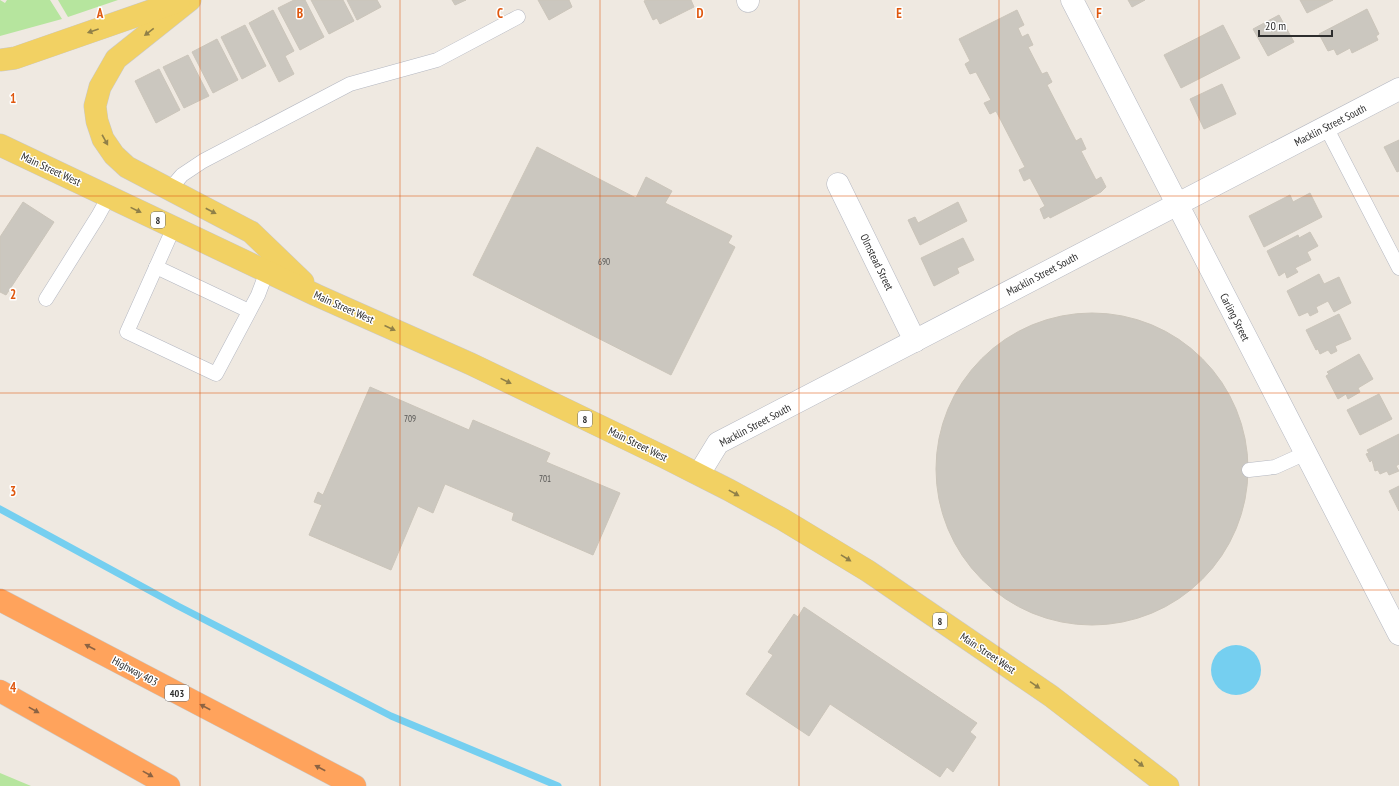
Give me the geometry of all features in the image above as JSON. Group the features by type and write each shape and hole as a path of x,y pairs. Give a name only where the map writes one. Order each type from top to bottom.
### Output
{"highway":[{"name":"Highway 403","path":"0,600 355,786"},
{"path":"0,691 169,786"}],"main road":[{"path":"0,60 15,58 182,0"},
{"path":"190,0 116,59 100,87 95,106 97,121 103,139 114,155 127,167 251,232 316,295"},
{"name":"Main Street West","path":"0,145 316,295 470,364 699,474 782,519 868,572 1051,696 1168,786"}],"street":[{"name":"Carling Street","path":"1072,0 1399,634"},
{"name":"Macklin Street South","path":"699,474 718,443 1399,89"},
{"name":"Olmstead Street","path":"838,184 915,341"}],"lane":[{"path":"170,189 182,175 202,161 350,84 437,60 518,18"},
{"path":"1326,127 1399,268"},
{"path":"46,299 109,196"},
{"path":"174,227 127,332 216,374 249,311 267,272"},
{"path":"156,267 249,311"},
{"path":"1249,470 1275,467 1306,453"}],"green space":[{"path":"0,0 5,3 7,0 50,0 62,19 0,36"},
{"path":"58,0 118,0 68,17"},
{"path":"0,773 31,786 0,786"}],"water":[{"path":"1236,645 1245,647 1254,652 1259,661 1261,670 1259,679 1254,688 1245,693 1236,695 1227,693 1218,688 1213,679 1211,670 1213,661 1218,652 1227,647"}],"building":[{"path":"294,0 305,0 324,37 300,50 278,8"},
{"path":"311,0 343,0 354,21 329,34"},
{"path":"347,0 377,0 381,7 357,20"},
{"path":"452,0 466,0 455,5"},
{"path":"538,0 569,0 572,7 549,20"},
{"path":"691,0 694,7 660,24 657,18 653,20 644,1"},
{"path":"1128,0 1145,0 1132,7"},
{"path":"1300,0 1333,0 1307,13"},
{"path":"1367,9 1379,34 1376,36 1378,40 1352,53 1350,48 1337,55 1334,49 1328,51 1319,34"},
{"path":"273,10 294,51 285,56 294,74 279,82 249,23"},
{"path":"1017,10 1024,25 1018,28 1022,37 1028,34 1033,45 1028,47 1042,74 1047,72 1052,82 1047,85 1076,141 1081,138 1086,149 1081,151 1096,180 1101,177 1106,187 1101,192 1050,218 1049,216 1044,219 1040,209 1045,206 1030,178 1024,181 1019,170 1025,167 996,111 990,114 984,103 991,100 976,72 970,74 965,64 970,61 959,39"},
{"path":"1279,15 1294,42 1268,56 1253,29"},
{"path":"245,25 266,66 242,79 221,37"},
{"path":"1223,25 1240,58 1181,88 1164,55"},
{"path":"217,39 238,80 213,93 192,52"},
{"path":"188,55 209,96 184,108 163,67"},
{"path":"159,69 180,110 156,123 135,81"},
{"path":"1222,84 1236,114 1204,129 1190,99"},
{"path":"1399,140 1399,171 1397,172 1384,147"},
{"path":"537,147 636,198 646,177 672,191 665,203 732,236 728,243 735,247 671,375 473,275"},
{"path":"1310,193 1322,217 1264,247 1249,216 1290,195 1293,202"},
{"path":"23,202 54,222 6,295 0,292 0,237"},
{"path":"958,202 967,221 920,245 908,220 915,217 918,223"},
{"path":"1310,232 1318,246 1307,252 1311,260 1295,268 1298,272 1287,278 1285,272 1279,276 1267,251 1298,235 1299,238"},
{"path":"963,238 974,260 957,268 959,273 934,286 921,258"},
{"path":"1319,274 1324,284 1339,277 1351,303 1334,312 1328,301 1316,307 1318,312 1310,316 1308,312 1299,316 1287,291"},
{"path":"1092,313 1122,316 1166,331 1191,348 1213,370 1230,395 1236,409 1245,439 1248,469 1245,499 1230,543 1213,568 1191,590 1166,607 1152,613 1122,622 1092,625 1062,622 1018,607 993,590 971,568 954,543 948,529 939,499 936,469 939,439 954,395 971,370 993,348 1018,331 1032,325 1062,316"},
{"path":"1339,314 1351,339 1335,346 1337,351 1331,354 1328,350 1320,354 1318,349 1316,350 1306,330"},
{"path":"1359,354 1373,379 1358,388 1360,392 1348,399 1346,394 1338,399 1326,376 1329,374 1327,372"},
{"path":"370,387 469,430 473,420 550,453 546,462 620,493 593,555 512,520 514,513 445,484 433,513 418,506 391,570 309,535 322,505 314,502 318,492 323,495"},
{"path":"1379,394 1392,419 1360,435 1347,410"},
{"path":"1399,434 1399,464 1396,466 1399,471 1389,475 1387,471 1380,474 1378,470 1375,471 1372,460 1370,462 1366,454 1369,453 1367,450"},
{"path":"1399,486 1399,511 1389,491"},
{"path":"804,607 977,723 970,732 976,737 953,772 947,767 940,777 830,704 809,736 746,694 773,655 768,652 794,614 798,617"}],"waterway":[{"path":"0,509 178,606 391,716 558,786"}]}
